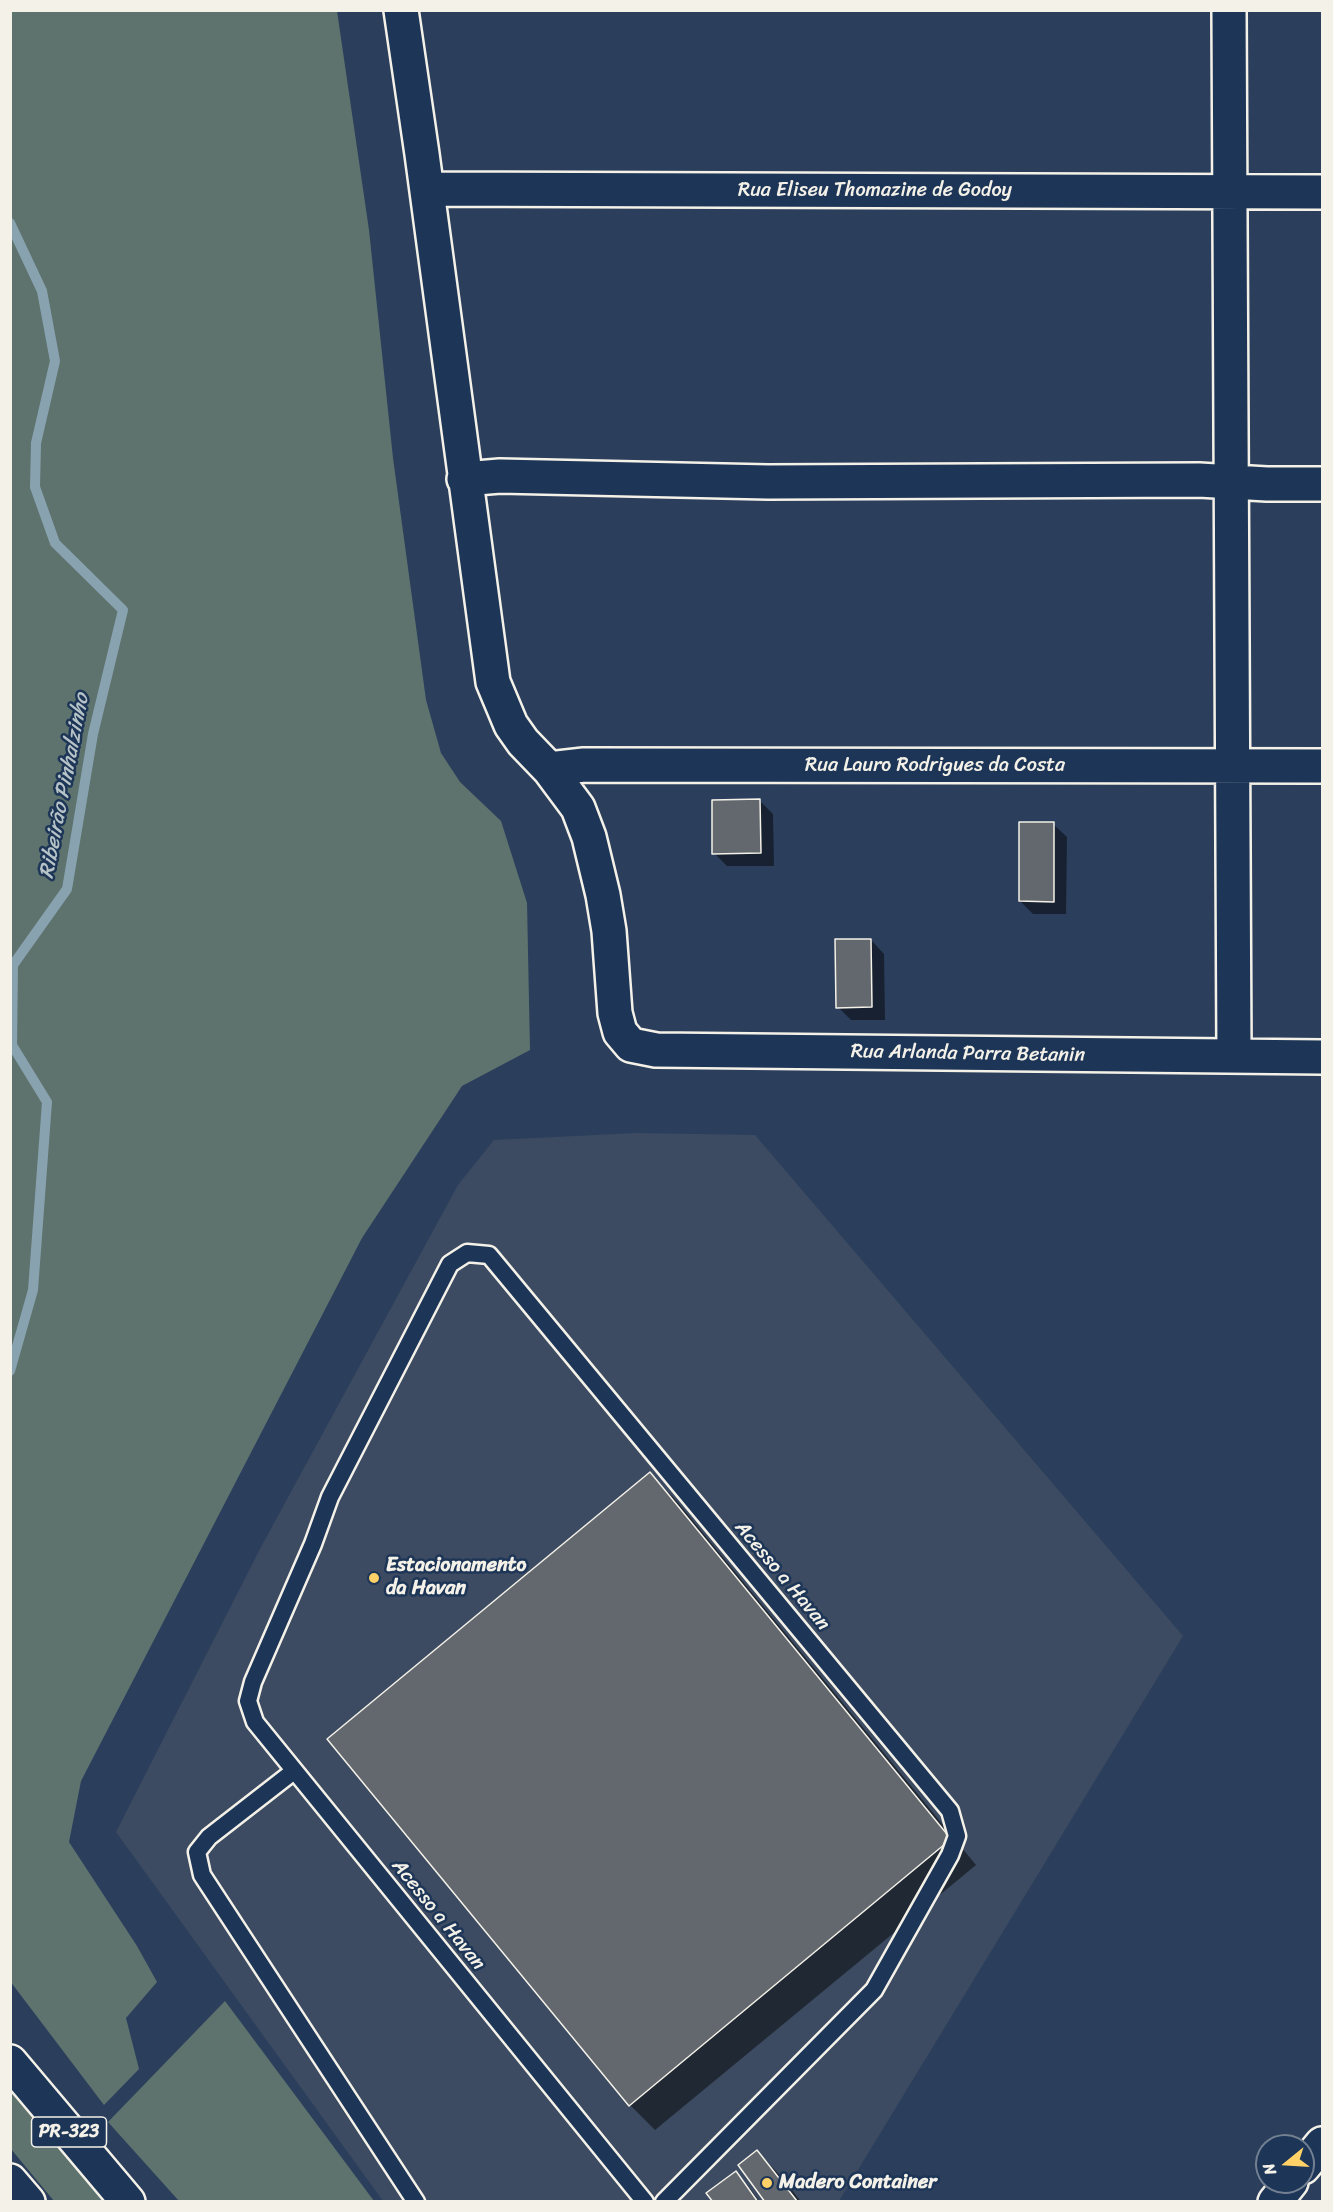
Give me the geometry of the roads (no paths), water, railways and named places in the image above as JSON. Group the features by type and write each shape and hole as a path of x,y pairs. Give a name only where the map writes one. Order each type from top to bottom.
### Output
{"main road":[{"path":"401,10 493,682 511,725 523,742 549,769"},
{"path":"1229,10 1234,1056"},
{"name":"Rua Eliseu Thomazine de Godoy","path":"427,189 1323,192"},
{"path":"464,479 500,476 768,482 1231,481 1267,484 1323,484"},
{"name":"Rua Lauro Rodrigues da Costa","path":"549,769 584,765 1323,766"},
{"name":"Rua Arlanda Parra Betanin","path":"549,769 578,808 589,837 609,931 615,1013 620,1032 631,1045 656,1050 1323,1058"},
{"name":"PR-323","path":"10,2062 128,2202"},
{"path":"10,2181 28,2202"}],"lane":[{"name":"Acesso a Havan","path":"645,2202 255,1722 248,1701 253,1682 313,1544 330,1497 450,1264 467,1253 489,1255 581,1369 950,1811 957,1836 950,1855 874,1990 664,2202"},
{"path":"294,1771 209,1837 197,1852 202,1875 416,2202"}],"waterway":[{"name":"Ribeirão Pinhalzinho","path":"10,223 42,291 55,361 36,443 35,487 55,543 123,610 93,734 67,889 13,965 12,1045 47,1102 33,1290 10,1371"}],"place":[{"name":"Estacionamento da Havan","path":"374,1578"},
{"name":"Madero Container","path":"767,2183"}]}
